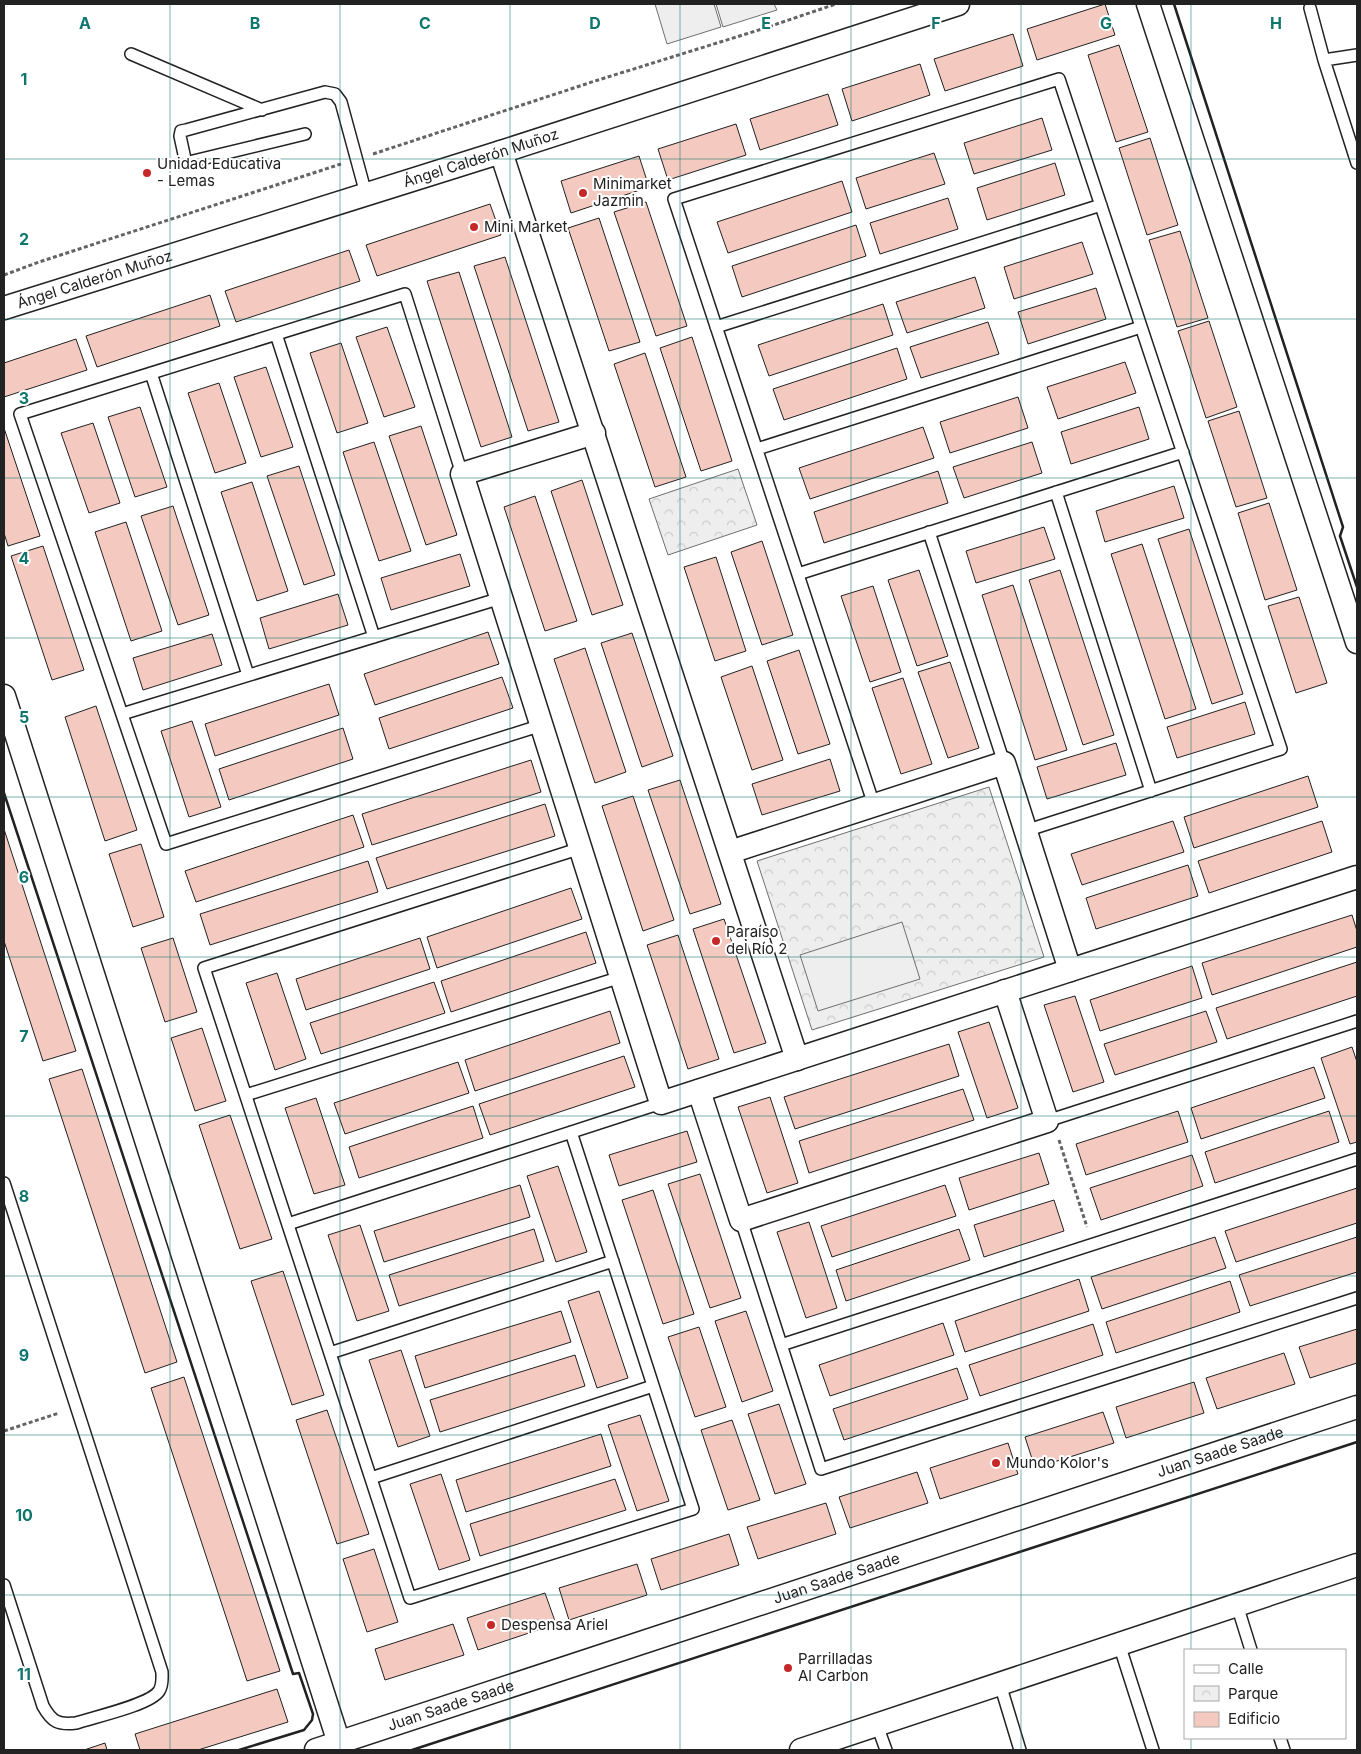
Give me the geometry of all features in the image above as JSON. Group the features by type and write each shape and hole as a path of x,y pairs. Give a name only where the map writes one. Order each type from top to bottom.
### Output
{"street":[{"name":"Ángel Calderón Muñoz","path":"4,308 501,152 958,4"},
{"path":"1148,4 1357,642"},
{"path":"501,152 797,1059"},
{"path":"594,434 462,474 661,1103 1357,877"},
{"path":"4,696 339,1743"},
{"path":"730,852 1004,763 1070,970"},
{"path":"699,1091 741,1220 1050,1120 1005,991"},
{"name":"Juan Saade Saade","path":"316,1750 1357,1407"},
{"path":"801,1750 1357,1565"}],"lane":[{"path":"1310,8 1324,60 1357,163"},
{"path":"132,54 262,110"},
{"path":"1324,60 1357,54"},
{"path":"874,805 674,200 1059,79 1281,749 1025,831"},
{"path":"305,134 195,162 189,162 185,159 180,136 181,132 325,92 335,94 341,102 366,194"},
{"path":"716,326 1101,205"},
{"path":"462,474 405,294 20,414 166,844 542,725"},
{"path":"757,449 1141,327"},
{"path":"276,334 374,637"},
{"path":"151,373 248,675"},
{"path":"798,574 1183,452"},
{"path":"1056,492 1151,791"},
{"path":"929,532 1004,763"},
{"path":"122,714 501,598"},
{"path":"571,1132 693,1509 410,1598 204,968 581,848"},
{"path":"246,1095 621,977"},
{"path":"1050,1120 1357,1021"},
{"path":"288,1224 661,1103"},
{"path":"781,1345 1357,1158"},
{"path":"4,1183 162,1672 160,1690 148,1700 76,1723 64,1724 56,1722 48,1715 43,1706 4,1585"},
{"path":"741,1220 821,1469 1357,1298"},
{"path":"330,1353 613,1261"},
{"path":"371,1478 653,1386"},
{"path":"1237,1605 1252,1649"},
{"path":"1119,1644 1154,1750"},
{"path":"1000,1684 1020,1750"},
{"path":"877,1725 886,1750"}],"path":[{"path":"4,275 585,84 836,4"},
{"path":"1050,1120 1093,1244"},
{"path":"4,1432 76,1408"}],"green space":[{"path":"655,4 714,4 721,27 667,44"},
{"path":"716,4 774,4 777,10 723,27"},
{"path":"738,469 757,525 668,555 649,499"},
{"path":"989,787 1044,957 812,1030 757,861"},
{"path":"902,922 920,979 818,1011 800,955"}],"building":[{"path":"1105,4 1115,35 1037,60 1027,29"},
{"path":"1013,34 1023,66 945,91 934,59"},
{"path":"1119,45 1148,132 1116,142 1088,55"},
{"path":"920,64 930,95 852,121 842,89"},
{"path":"828,94 838,125 760,150 750,119"},
{"path":"1042,118 1052,150 974,174 964,143"},
{"path":"736,124 746,155 668,180 658,149"},
{"path":"1150,138 1178,225 1147,235 1119,148"},
{"path":"934,153 945,184 866,209 856,178"},
{"path":"639,156 649,187 571,213 561,181"},
{"path":"1055,163 1065,195 987,220 977,188"},
{"path":"842,181 852,212 728,253 717,222"},
{"path":"948,198 958,229 880,254 870,223"},
{"path":"646,202 687,326 656,336 614,212"},
{"path":"490,204 501,235 377,276 366,245"},
{"path":"599,218 640,342 609,351 568,228"},
{"path":"856,225 866,256 742,297 732,266"},
{"path":"1180,231 1208,318 1177,327 1149,240"},
{"path":"1082,242 1093,274 1014,299 1004,267"},
{"path":"349,250 360,281 236,322 225,291"},
{"path":"505,257 559,422 528,431 474,266"},
{"path":"459,272 512,437 481,447 427,281"},
{"path":"975,277 985,308 907,333 896,302"},
{"path":"1096,288 1106,319 1028,344 1018,312"},
{"path":"210,295 220,326 97,367 86,336"},
{"path":"883,304 893,335 769,376 758,345"},
{"path":"1209,321 1237,407 1206,418 1178,331"},
{"path":"988,322 999,354 921,378 910,347"},
{"path":"387,327 415,407 384,417 356,337"},
{"path":"692,337 732,461 701,471 660,348"},
{"path":"76,339 87,370 4,397 4,363"},
{"path":"341,343 368,423 337,433 310,353"},
{"path":"897,348 907,379 784,420 773,389"},
{"path":"645,353 686,477 655,487 614,364"},
{"path":"1125,362 1136,393 1058,419 1047,387"},
{"path":"266,367 293,447 261,457 234,377"},
{"path":"219,383 246,463 215,473 188,393"},
{"path":"1018,397 1028,428 950,453 940,422"},
{"path":"140,407 167,487 135,497 108,417"},
{"path":"1139,407 1149,439 1071,464 1061,432"},
{"path":"1239,411 1267,498 1236,507 1208,421"},
{"path":"93,423 120,503 89,513 61,433"},
{"path":"421,426 457,535 426,545 389,436"},
{"path":"923,427 934,458 810,499 799,468"},
{"path":"4,428 40,536 8,546 4,533"},
{"path":"374,442 411,551 379,561 343,452"},
{"path":"1032,442 1042,473 964,498 953,467"},
{"path":"299,466 335,575 304,585 267,476"},
{"path":"938,471 948,503 824,543 814,512"},
{"path":"582,480 623,605 592,615 551,491"},
{"path":"252,482 288,591 257,601 221,492"},
{"path":"1174,486 1184,518 1105,542 1096,511"},
{"path":"535,496 577,621 545,631 504,507"},
{"path":"1269,503 1297,590 1265,600 1238,513"},
{"path":"173,506 209,615 178,625 141,516"},
{"path":"126,522 162,631 131,641 95,532"},
{"path":"1044,527 1055,559 976,583 966,551"},
{"path":"1189,529 1243,694 1212,704 1158,539"},
{"path":"762,541 793,635 762,645 731,552"},
{"path":"1142,544 1196,709 1165,719 1111,554"},
{"path":"43,546 84,670 52,680 11,556"},
{"path":"460,554 470,586 391,610 381,578"},
{"path":"716,557 746,651 715,661 684,567"},
{"path":"919,570 948,656 917,666 888,580"},
{"path":"1060,570 1114,735 1083,745 1029,580"},
{"path":"1013,585 1067,750 1035,760 982,595"},
{"path":"873,586 901,672 870,682 841,596"},
{"path":"338,594 348,625 269,649 260,618"},
{"path":"1299,597 1327,683 1296,693 1268,606"},
{"path":"488,632 499,664 375,705 364,674"},
{"path":"632,633 673,756 642,767 601,643"},
{"path":"212,634 222,665 143,690 133,658"},
{"path":"585,648 626,772 595,783 554,659"},
{"path":"799,650 830,744 798,754 767,661"},
{"path":"950,662 979,748 948,758 918,672"},
{"path":"752,666 783,760 752,770 721,677"},
{"path":"502,677 513,708 389,749 379,718"},
{"path":"903,678 932,764 901,774 872,688"},
{"path":"329,684 339,715 215,756 205,724"},
{"path":"1245,702 1255,734 1177,758 1167,727"},
{"path":"96,706 137,830 105,841 65,717"},
{"path":"192,721 221,807 189,817 161,731"},
{"path":"343,728 353,759 229,800 219,769"},
{"path":"1116,743 1126,775 1047,799 1037,767"},
{"path":"830,759 840,791 762,815 752,784"},
{"path":"531,760 541,792 372,845 362,814"},
{"path":"1308,776 1318,807 1194,848 1184,817"},
{"path":"680,780 721,904 690,914 648,790"},
{"path":"633,796 674,920 643,931 602,806"},
{"path":"545,804 555,836 387,889 376,858"},
{"path":"353,815 364,847 196,902 185,871"},
{"path":"1173,821 1184,852 1082,885 1071,854"},
{"path":"1322,821 1332,852 1209,893 1198,861"},
{"path":"4,829 76,1051 43,1061 4,941"},
{"path":"141,844 164,917 133,927 109,854"},
{"path":"368,861 378,892 210,945 200,914"},
{"path":"1188,865 1198,896 1096,929 1086,898"},
{"path":"571,888 582,919 437,968 427,937"},
{"path":"1352,915 1357,931 1357,947 1212,995 1202,963"},
{"path":"724,919 766,1043 734,1053 693,929"},
{"path":"586,932 596,963 451,1012 441,981"},
{"path":"678,935 719,1059 688,1069 647,945"},
{"path":"173,938 197,1012 165,1022 141,948"},
{"path":"420,938 430,969 306,1010 296,979"},
{"path":"1357,962 1357,996 1227,1039 1216,1008"},
{"path":"1192,966 1202,998 1100,1031 1090,1000"},
{"path":"277,973 306,1059 275,1070 246,983"},
{"path":"434,982 445,1013 321,1054 310,1023"},
{"path":"1075,996 1104,1082 1073,1092 1044,1005"},
{"path":"610,1011 620,1043 475,1091 465,1060"},
{"path":"1206,1011 1217,1042 1115,1075 1104,1044"},
{"path":"989,1022 1018,1108 987,1118 958,1032"},
{"path":"202,1028 226,1101 195,1111 171,1038"},
{"path":"949,1044 959,1076 795,1129 784,1097"},
{"path":"1352,1047 1357,1062 1357,1142 1350,1144 1321,1058"},
{"path":"624,1056 635,1087 490,1135 479,1104"},
{"path":"458,1062 469,1093 345,1134 334,1103"},
{"path":"1314,1067 1325,1098 1201,1139 1191,1108"},
{"path":"82,1069 177,1362 145,1373 49,1079"},
{"path":"963,1089 974,1120 809,1173 799,1141"},
{"path":"770,1097 798,1183 767,1193 738,1107"},
{"path":"316,1098 345,1185 314,1194 285,1108"},
{"path":"473,1106 483,1138 359,1178 349,1147"},
{"path":"1178,1111 1188,1142 1086,1175 1076,1144"},
{"path":"1329,1111 1339,1142 1215,1183 1205,1152"},
{"path":"230,1115 272,1239 240,1249 199,1125"},
{"path":"687,1131 697,1162 619,1186 609,1155"},
{"path":"1039,1153 1049,1184 969,1210 959,1178"},
{"path":"1192,1155 1203,1186 1101,1220 1090,1188"},
{"path":"558,1166 587,1252 556,1262 527,1176"},
{"path":"700,1174 741,1298 710,1308 668,1184"},
{"path":"520,1185 530,1217 384,1262 374,1231"},
{"path":"945,1185 956,1216 832,1257 821,1226"},
{"path":"1357,1188 1357,1223 1236,1262 1225,1231"},
{"path":"653,1190 694,1314 663,1324 622,1200"},
{"path":"1054,1200 1064,1231 984,1257 974,1225"},
{"path":"809,1222 837,1308 806,1318 777,1232"},
{"path":"360,1225 389,1311 357,1321 328,1235"},
{"path":"534,1229 544,1261 399,1306 389,1275"},
{"path":"959,1229 970,1260 846,1301 836,1270"},
{"path":"1215,1237 1226,1268 1102,1309 1091,1277"},
{"path":"1357,1237 1357,1272 1250,1306 1239,1275"},
{"path":"283,1271 324,1395 292,1405 251,1281"},
{"path":"1079,1279 1089,1311 965,1352 955,1321"},
{"path":"1230,1281 1240,1312 1116,1353 1106,1322"},
{"path":"599,1291 628,1378 597,1388 568,1301"},
{"path":"561,1311 571,1342 425,1388 415,1356"},
{"path":"746,1311 773,1391 742,1402 715,1321"},
{"path":"943,1323 954,1355 830,1396 819,1365"},
{"path":"1093,1324 1103,1355 980,1396 969,1365"},
{"path":"699,1327 726,1407 695,1417 668,1337"},
{"path":"1357,1329 1357,1363 1310,1378 1299,1347"},
{"path":"401,1350 430,1436 398,1447 369,1360"},
{"path":"1284,1353 1295,1384 1217,1409 1206,1378"},
{"path":"575,1355 585,1386 440,1432 430,1400"},
{"path":"957,1368 968,1399 844,1440 833,1409"},
{"path":"184,1377 280,1671 247,1681 151,1388"},
{"path":"1194,1382 1204,1413 1126,1438 1116,1407"},
{"path":"779,1404 806,1484 775,1494 748,1414"},
{"path":"327,1410 369,1534 337,1544 296,1420"},
{"path":"1103,1412 1114,1443 1035,1468 1025,1437"},
{"path":"640,1415 669,1501 637,1511 608,1425"},
{"path":"732,1420 760,1500 728,1510 701,1430"},
{"path":"601,1434 611,1466 466,1512 456,1480"},
{"path":"1008,1443 1018,1474 940,1499 930,1468"},
{"path":"917,1472 928,1503 850,1528 839,1497"},
{"path":"441,1474 470,1560 439,1570 410,1484"},
{"path":"615,1479 626,1510 480,1556 470,1524"},
{"path":"826,1503 836,1534 758,1559 747,1527"},
{"path":"729,1534 739,1565 661,1590 651,1559"},
{"path":"374,1549 398,1622 367,1632 343,1559"},
{"path":"637,1564 647,1595 569,1620 559,1588"},
{"path":"545,1593 556,1624 478,1650 467,1618"},
{"path":"453,1624 464,1655 385,1680 375,1649"},
{"path":"277,1689 288,1722 198,1750 140,1750 135,1734"},
{"path":"105,1743 107,1750 84,1750"}],"wall":[{"path":"1174,4 1343,527 1340,536 1357,587"},
{"path":"4,793 293,1674 299,1673 313,1714 312,1720 304,1730 239,1750"},
{"path":"412,1750 1357,1442"}],"place":[{"name":"Unidad Educativa - Lemas","path":"147,173"},
{"name":"Minimarket Jazmin","path":"583,193"},
{"name":"Mini Market","path":"474,227"},
{"name":"Paraíso del Río 2","path":"716,941"},
{"name":"Mundo Kolor's","path":"996,1463"},
{"name":"Despensa Ariel","path":"491,1625"},
{"name":"Parrilladas Al Carbon","path":"788,1668"}]}
